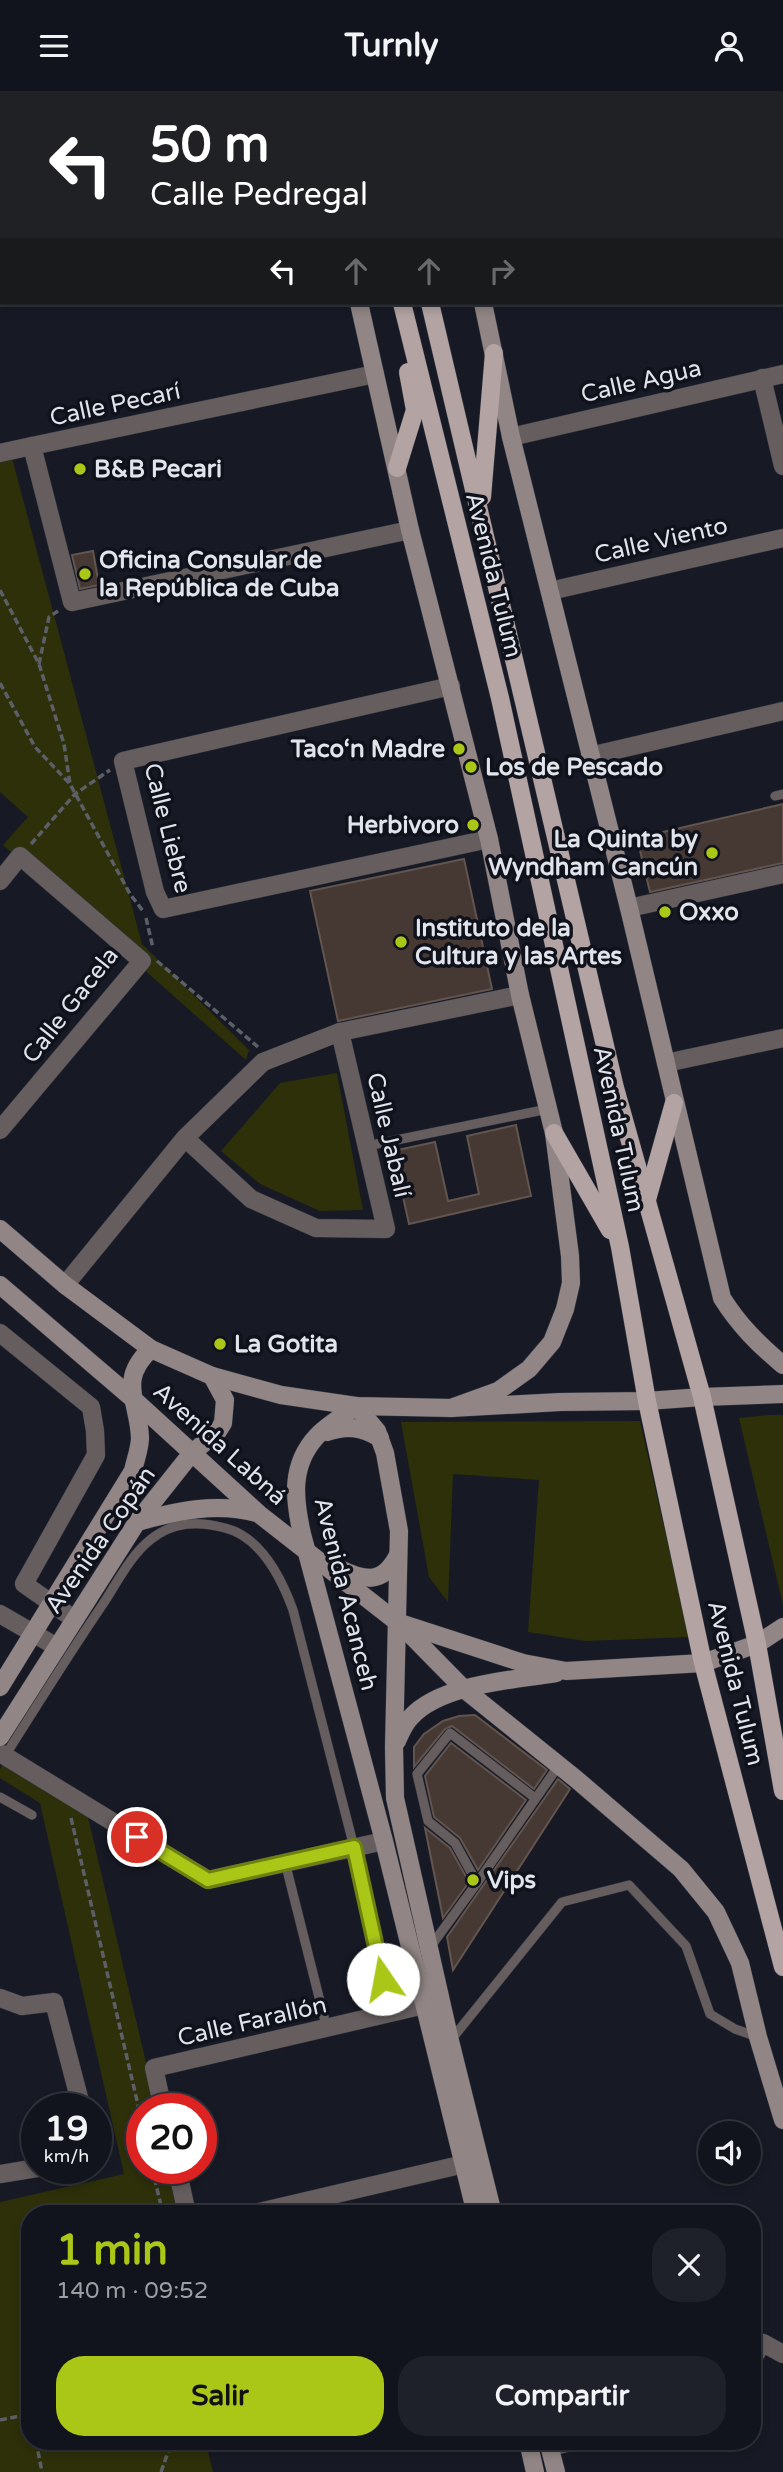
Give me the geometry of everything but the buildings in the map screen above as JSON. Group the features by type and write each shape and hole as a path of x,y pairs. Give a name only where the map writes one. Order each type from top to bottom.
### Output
{"main road":[{"path":"395,305 415,410 397,468"},
{"name":"Avenida Tulum","path":"402,305 500,698 620,1247 647,1401 703,1663 783,1967"},
{"name":"Avenida Tulum","path":"430,305 614,1088 702,1397 757,1644 783,1791"},
{"path":"480,514 494,353"},
{"path":"646,1203 674,1103"},
{"path":"554,1133 620,1247"}],"street":[{"path":"359,305 410,530 489,839 520,995 554,1133 570,1256 571,1283 565,1309 552,1342 528,1369 498,1391 451,1408"},
{"name":"Avenida Tulum","path":"483,305 511,437 629,908 722,1298 736,1321 755,1342 783,1365"},
{"name":"Calle Pecarí","path":"72,602 32,446 376,374"},
{"name":"Calle Agua","path":"511,437 783,374"},
{"path":"762,378 783,466"},
{"path":"0,453 32,446"},
{"path":"72,602 410,530"},
{"name":"Calle Viento","path":"550,591 783,538"},
{"name":"Calle Liebre","path":"451,686 123,761 155,892 163,909 489,839"},
{"path":"590,756 783,711"},
{"path":"0,881 20,856"},
{"name":"Calle Gacela","path":"0,1131 142,961 20,856"},
{"path":"629,908 783,874"},
{"path":"65,1285 185,1138 263,1062 341,1032 520,995"},
{"name":"Calle Jabalí","path":"185,1138 251,1199 316,1228 386,1229 341,1032"},
{"path":"666,1063 783,1038"},
{"name":"Avenida Labná","path":"0,1229 65,1285 151,1349 212,1376 281,1395 356,1406 451,1408 783,1394"},
{"name":"Avenida Labná","path":"0,1285 132,1398 259,1514 397,1622 523,1663 566,1671 703,1663 757,1644 783,1627"},
{"path":"0,1333 91,1407 96,1455 24,1584 74,1619"},
{"name":"Avenida Copán","path":"0,1687 133,1471 140,1439 131,1389 135,1371 151,1349"},
{"name":"Avenida Copán","path":"0,1737 137,1522 191,1454 218,1431 225,1416 223,1393 212,1376"},
{"name":"Avenida Acanceh","path":"474,2205 433,2004 384,1841 294,1497 300,1466 316,1437 356,1406 377,1431 386,1453 399,1531 394,1747 396,1798 430,1948 433,2004 450,2041 491,2205"},
{"path":"316,1437 344,1427 356,1427 380,1438"},
{"path":"137,1522 189,1509 228,1508 259,1514"},
{"path":"309,1554 354,1576 368,1578 382,1576 398,1555"},
{"path":"0,1614 57,1647"},
{"path":"397,1622 464,1689 559,1765 681,1869 716,1912 740,1963 758,2037 783,2120"},
{"path":"394,1747 404,1726 417,1711 436,1700 464,1689 566,1671"},
{"path":"3,1755 208,1880 384,1841"},
{"path":"0,1997 22,2006 54,2002 78,2093"},
{"name":"Calle Farallón","path":"159,2093 154,2068 433,2004"},
{"path":"289,2205 464,2164"},
{"path":"0,2175 21,2171"},
{"path":"180,2184 185,2205"},
{"path":"761,2346 763,2343 783,2354"},
{"path":"530,2450 535,2472"},
{"path":"550,2450 556,2472"}],"lane":[{"path":"367,1146 548,1109"},
{"path":"3,1755 132,1560 150,1540 171,1527 192,1522 234,1530 247,1537 274,1568 285,1586 323,1720 390,2014"},
{"path":"477,1884 455,1843 428,1821 417,1774 450,1733 536,1798"},
{"path":"430,1948 559,1765"},
{"path":"0,1797 32,1815"},
{"path":"285,1862 327,2029"},
{"path":"450,2041 562,1902 629,1885 686,1946 710,2014 735,2029 758,2037"}],"path":[{"path":"0,590 39,664 64,744 70,784 130,894 146,914 155,959 272,1059"},
{"path":"39,664 49,617 72,602"},
{"path":"0,683 34,747 70,784"},
{"path":"20,856 75,795 123,761"},
{"path":"66,1795 135,2093"},
{"path":"156,2184 161,2205"},
{"path":"0,2420 21,2416"},
{"path":"38,2450 42,2472"},
{"path":"161,2472 169,2450"}],"green space":[{"path":"8,443 142,944 249,1050 246,1060 3,845 28,817 0,792 0,445"},
{"path":"337,1073 363,1210 320,1211 260,1184 221,1151 280,1083"},
{"path":"783,1415 783,1605 739,1418"},
{"path":"640,1421 689,1637 585,1641 528,1632 539,1480 453,1474 448,1602 429,1577 401,1422"},
{"path":"4,1762 87,1813 153,2093 126,2093 126,2184 175,2184 180,2205 21,2205 21,2450 208,2450 213,2472 0,2472 0,2202 80,2184 112,2184 112,2177 124,2174 112,2121 112,2093 106,2093 40,1803 0,1778 0,1769"}],"place":[{"name":"B&B Pecari","path":"80,469"},
{"name":"Oficina Consular de la República de Cuba","path":"85,574"},
{"name":"Taco‘n Madre","path":"459,749"},
{"name":"Los de Pescado","path":"471,767"},
{"name":"Herbivoro","path":"473,825"},
{"name":"La Quinta by Wyndham Cancún","path":"712,853"},
{"name":"Oxxo","path":"665,912"},
{"name":"Instituto de la Cultura y las Artes","path":"401,942"},
{"name":"La Gotita","path":"220,1344"},
{"name":"Vips","path":"473,1880"}],"route":[{"path":"137,1837 208,1880 354,1847 383,1979"}]}
